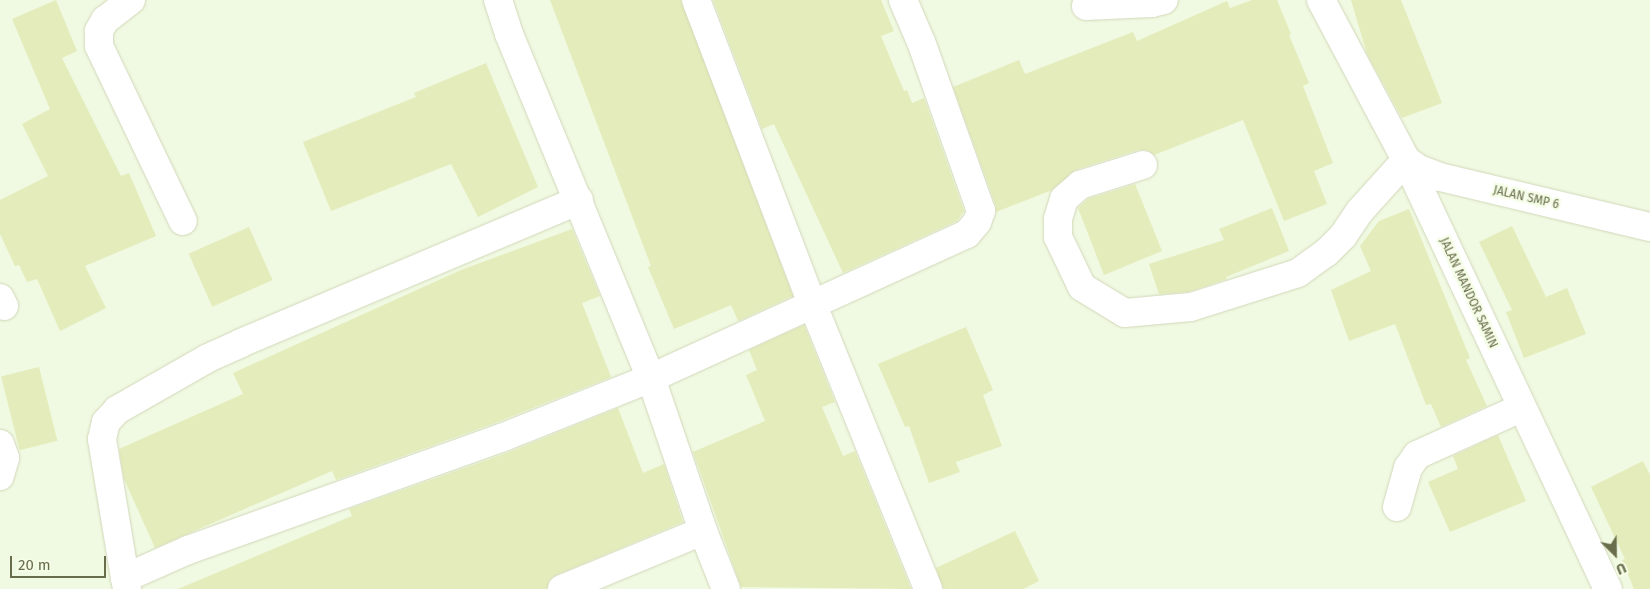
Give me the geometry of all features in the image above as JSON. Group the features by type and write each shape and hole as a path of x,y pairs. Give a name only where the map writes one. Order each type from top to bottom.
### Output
{"street":[{"path":"131,0 105,20 99,31 99,46 183,221"},
{"path":"498,0 510,34 651,378 703,532 726,589"},
{"path":"696,0 812,303 928,589"},
{"path":"579,200 241,342 208,358 117,410 106,422 102,438 126,583 188,550 501,438 651,378 967,234 977,222 981,211 921,42 903,0"},
{"path":"1086,6 1152,3 1164,0"},
{"name":"JALAN MANDOR SAMIN","path":"1321,0 1406,160 1521,408 1608,589"},
{"path":"1143,165 1080,185 1064,200 1058,218 1058,236 1082,287 1125,313 1190,307 1298,274 1326,253 1343,236 1360,210 1406,160"},
{"name":"JALAN SMP 6","path":"1406,160 1420,169 1440,177 1650,227"},
{"path":"1397,507 1408,468 1417,455 1521,408"},
{"path":"0,444 5,458 0,476"},
{"path":"562,589 703,532"}],"building":[{"path":"56,0 77,51 62,58 121,176 129,173 156,236 85,266 106,308 60,331 37,279 27,282 19,265 15,266 0,234 0,200 48,176 22,124 50,109 12,19"},
{"path":"550,0 681,0 793,296 738,321 731,305 674,329 648,267 651,266"},
{"path":"713,0 881,0 894,31 881,36 904,91 907,90 912,103 924,98 964,211 957,221 843,273 774,124 762,129"},
{"path":"1252,0 1277,0 1291,34 1289,35 1309,83 1303,86 1333,163 1314,171 1327,204 1284,221 1243,120 1154,155 1147,150 1138,150 1075,170 1052,190 996,212 996,206 953,87 1019,60 1025,74 1133,32 1137,41 1227,1 1230,8"},
{"path":"1351,0 1401,0 1442,103 1402,118 1367,54"},
{"path":"486,63 538,187 478,217 451,164 331,211 303,142 416,97 414,93"},
{"path":"1135,184 1162,251 1104,275 1078,208 1088,199"},
{"path":"1272,208 1289,251 1226,277 1227,279 1188,292 1159,294 1149,264 1224,240 1219,229"},
{"path":"1409,209 1470,358 1466,360 1487,406 1441,427 1431,404 1426,405 1395,324 1349,341 1331,290 1371,271 1360,246 1379,221"},
{"path":"1512,226 1546,297 1567,288 1586,334 1524,358 1506,312 1512,310 1479,242"},
{"path":"249,227 273,280 212,307 189,254"},
{"path":"572,229 600,296 582,303 611,377 495,423 336,480 332,471 155,548 124,479 119,449 243,394 233,373 461,270"},
{"path":"804,325 835,402 822,407 843,456 855,451 911,589 741,587 693,452 765,421 746,375 757,370 749,350"},
{"path":"966,327 993,390 983,395 1002,446 956,462 960,472 929,483 909,426 905,427 878,364"},
{"path":"39,367 57,441 20,450 1,376"},
{"path":"618,408 643,473 664,464 683,522 556,575 549,580 547,589 178,589 352,516 349,509 507,453"},
{"path":"1498,435 1526,501 1450,532 1428,482 1458,469 1453,456"},
{"path":"1643,461 1650,475 1650,589 1634,589 1622,560 1625,559 1591,487"},
{"path":"1015,531 1039,581 1023,589 943,589 936,568"}]}
